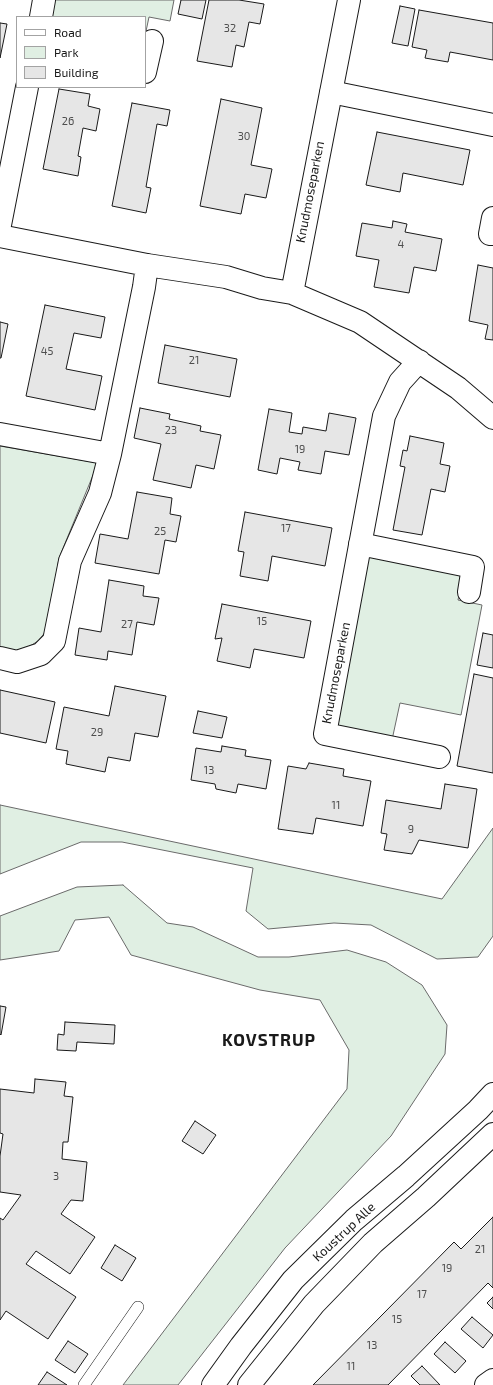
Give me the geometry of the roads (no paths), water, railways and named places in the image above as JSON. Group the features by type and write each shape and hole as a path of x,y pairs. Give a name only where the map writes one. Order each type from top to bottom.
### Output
{"street":[{"path":"41,16 44,0"},
{"name":"Knudmoseparken","path":"292,293 348,0"},
{"path":"146,68 152,41"},
{"path":"0,225 27,88"},
{"path":"330,92 493,125"},
{"path":"493,218 490,234 493,234"},
{"path":"0,236 147,265 226,277 262,288 292,293 360,322 458,388 493,418"},
{"path":"0,658 18,662 41,654 54,640 70,561 100,494 110,454 144,287 147,265"},
{"name":"Knudmoseparken","path":"418,361 400,382 384,416 324,734 439,757"},
{"path":"0,434 110,454"},
{"path":"360,544 473,567 469,592"},
{"name":"Koustrup Alle","path":"212,1385 293,1280 354,1220 428,1156 478,1110 493,1094"},
{"path":"249,1385 314,1304 373,1243 426,1197 493,1134"},
{"path":"486,1385 493,1380"}],"lane":[{"path":"84,1385 138,1307"}],"district":[{"name":"KOVSTRUP","path":"269,1040"}]}
